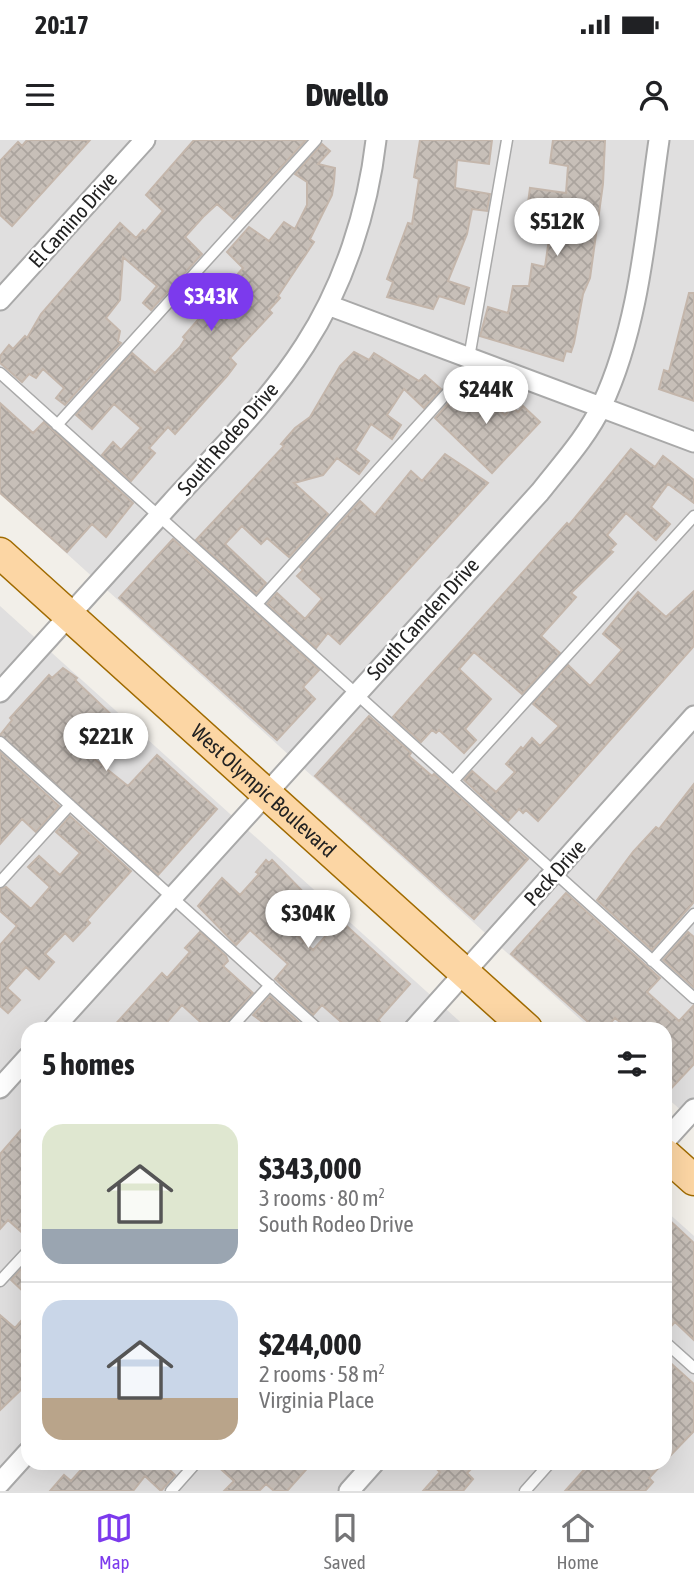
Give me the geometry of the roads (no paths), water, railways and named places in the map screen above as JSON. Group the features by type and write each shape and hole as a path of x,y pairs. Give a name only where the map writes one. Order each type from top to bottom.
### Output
{"main road":[{"name":"West Olympic Boulevard","path":"0,553 519,1022"},
{"path":"672,1160 694,1180"}],"street":[{"name":"El Camino Drive","path":"0,300 145,140"},
{"name":"South Rodeo Drive","path":"0,692 159,517 282,377 306,345 328,304 367,197 376,140"},
{"name":"South Camden Drive","path":"59,1022 540,492 575,448 601,407 623,352 659,140"},
{"path":"328,304 694,442"},
{"name":"Peck Drive","path":"420,1022 694,716"},
{"path":"0,1088 21,1065"},
{"path":"672,1133 694,1109"},
{"path":"0,1483 21,1460"},
{"path":"349,1491 368,1470"}],"lane":[{"path":"57,425 316,140"},
{"path":"257,604 473,359 508,140"},
{"path":"0,373 694,998"},
{"path":"453,781 694,516"},
{"path":"0,742 310,1022"},
{"path":"0,882 70,805"},
{"path":"652,961 694,914"},
{"path":"236,1022 270,985"},
{"path":"0,1281 21,1258"},
{"path":"672,1348 694,1368"},
{"path":"171,1491 190,1470"},
{"path":"525,1491 544,1470"}]}
